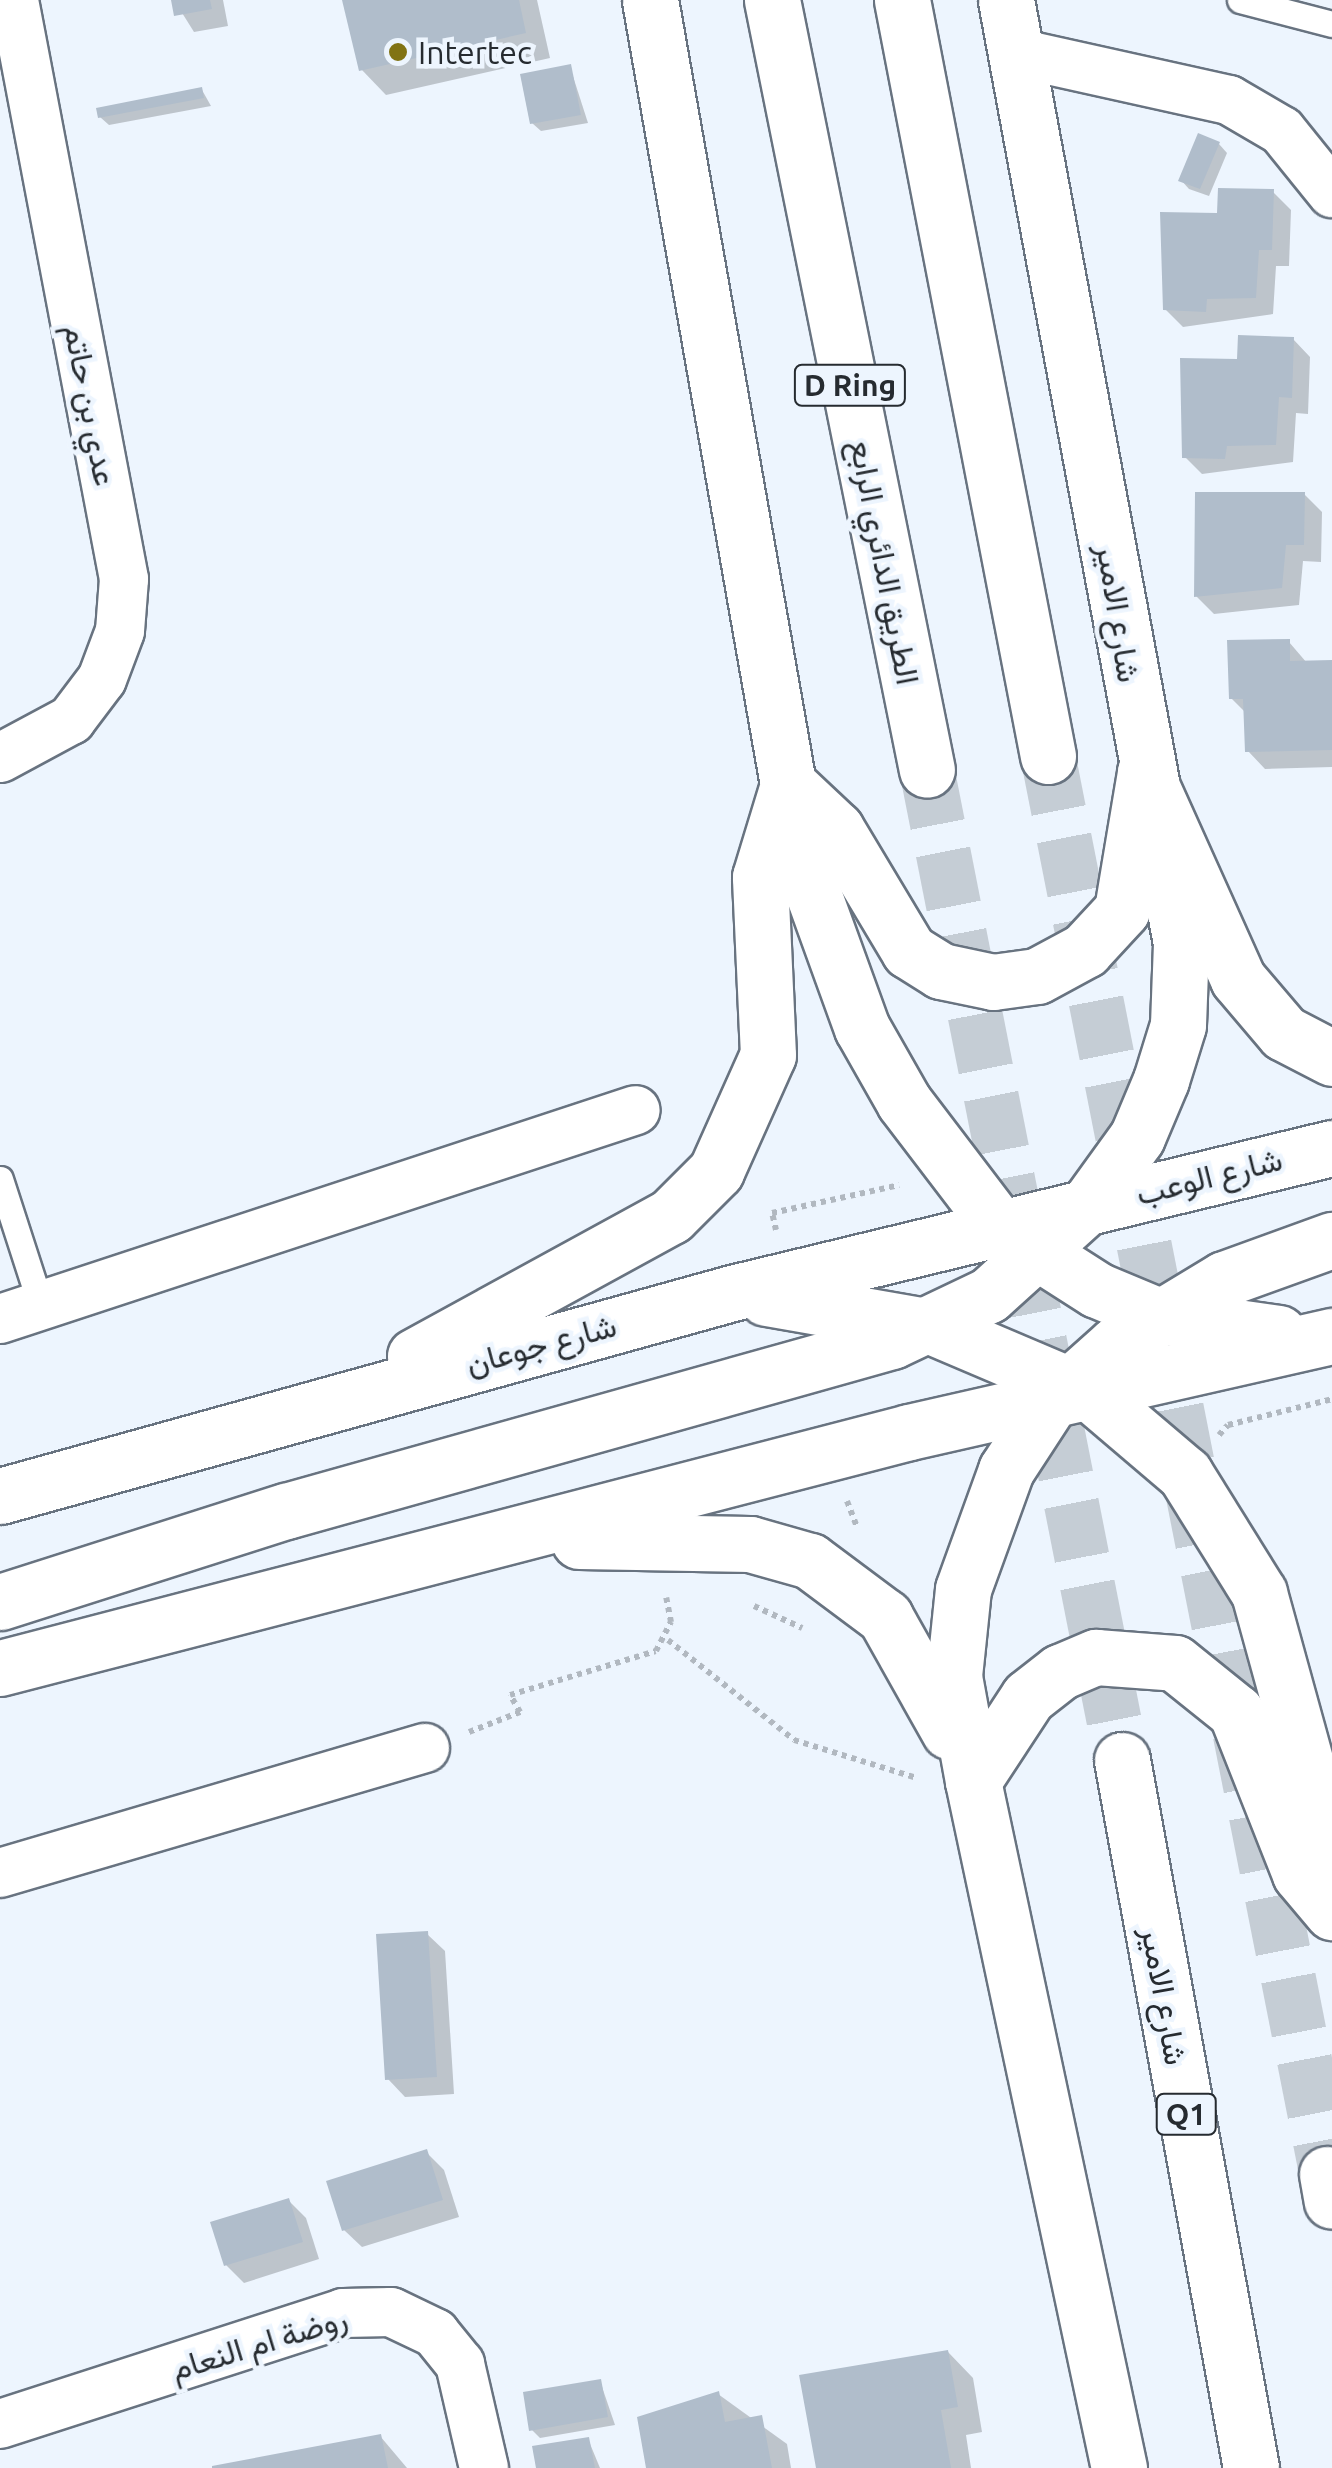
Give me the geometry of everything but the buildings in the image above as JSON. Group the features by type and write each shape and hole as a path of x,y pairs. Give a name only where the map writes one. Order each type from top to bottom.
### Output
{"main road":[{"path":"650,0 788,784 829,949 862,1028 904,1102 1019,1242 1159,1316 1220,1330 1332,1333"},
{"name":"الطريق الدائري الرابع","path":"772,0 927,770"},
{"path":"902,0 1048,756"},
{"name":"شارع الامير","path":"1006,0 1146,772 1182,942 1178,1026 1137,1136 1087,1206"},
{"path":"788,784 836,829 909,951 941,971 993,982 1037,976 1069,959 1122,910 1146,772"},
{"path":"1146,772 1238,978 1284,1033 1332,1058"},
{"path":"342,1396 671,1216 716,1171 768,1055 760,877 788,784"},
{"name":"شارع الوعب","path":"1087,1206 1332,1148"},
{"name":"شارع جوعان","path":"0,1496 342,1396 732,1293 1019,1242 1087,1206"},
{"path":"1119,2468 954,1676 962,1589 1006,1470 1070,1393 1159,1316 1224,1278 1332,1240"},
{"path":"0,1602 932,1326 1019,1242"},
{"path":"732,1293 932,1326 1070,1393 1185,1474 1259,1593 1332,1858"},
{"path":"6,1672 828,1454 1332,1333"},
{"path":"501,1540 690,1539 810,1561 855,1587 896,1632 973,1781"},
{"path":"973,1781 1028,1697 1060,1672 1096,1657 1175,1663 1236,1712 1282,1838 1332,1912"},
{"name":"شارع الامير","path":"1122,1760 1251,2468"}],"street":[{"name":"عدي بن حاتم","path":"0,758 71,720 102,678 120,631 124,579 14,0"},
{"path":"1017,53 1229,100 1282,131 1332,193"},
{"path":"20,1313 636,1110"},
{"path":"0,1872 425,1748"},
{"name":"روضة ام النعام","path":"0,2424 343,2313 391,2312 435,2333 460,2364 484,2468"}],"lane":[{"path":"1240,0 1332,24"},
{"path":"0,1178 20,1313"}],"path":[{"path":"1185,1474 1228,1425 1332,1400"},
{"path":"828,1454 865,1545"},
{"path":"684,1590 664,1588 668,1640 794,1740 906,1777 973,1781"},
{"path":"740,1602 820,1637"},
{"path":"425,1748 520,1712 510,1695 668,1640"},
{"path":"903,1763 906,1777"}],"tunnel":[{"path":"1048,756 1327,2174"},
{"path":"927,770 1122,1760"}],"place":[{"name":"Intertec","path":"398,52"}]}
